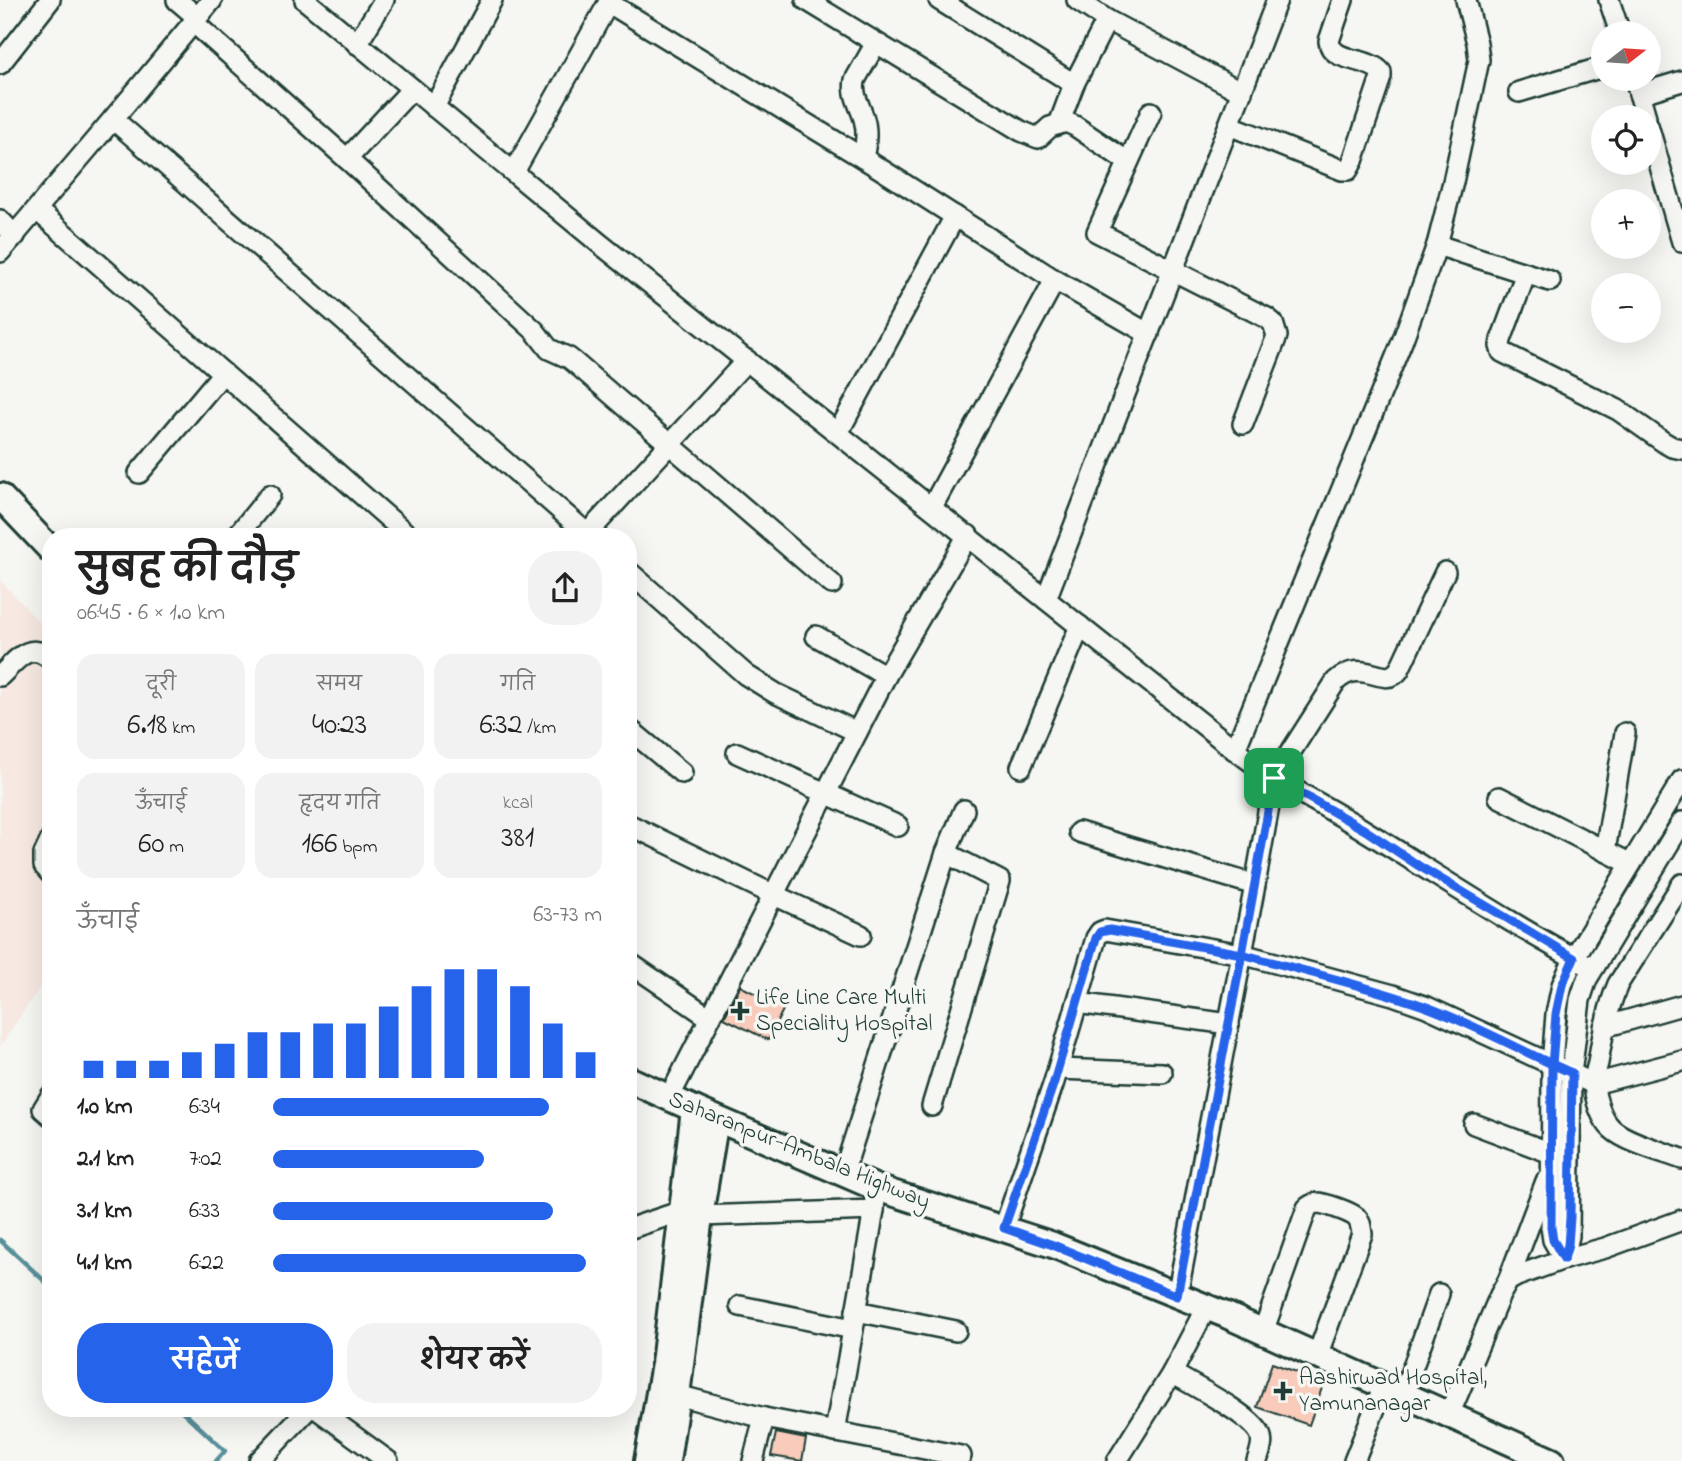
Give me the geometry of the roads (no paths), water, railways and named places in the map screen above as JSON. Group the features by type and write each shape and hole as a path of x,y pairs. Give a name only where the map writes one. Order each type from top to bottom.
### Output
{"main road":[{"path":"0,496 42,540"},
{"name":"Saharanpur-Ambala Highway","path":"637,1083 843,1174 876,1199 1004,1228 1053,1245 1263,1332 1539,1458"},
{"path":"647,1461 691,1213 705,1114"},
{"path":"667,1461 677,1395 691,1213"}],"street":[{"path":"1,61 50,0"},
{"path":"177,0 195,20 535,331 549,349 569,358 832,584"},
{"path":"0,252 212,0"},
{"path":"357,44 384,0"},
{"path":"434,107 492,0"},
{"path":"806,0 1021,131 1038,138 1050,127 1066,122 1128,162"},
{"path":"939,0 1074,84"},
{"path":"1077,0 1107,20 1242,92"},
{"path":"1046,599 1277,0"},
{"path":"1229,125 1342,170 1348,170 1381,72 1375,66 1339,55 1329,48 1343,0"},
{"path":"1235,750 1402,342 1437,245 1479,60 1467,0"},
{"path":"1609,0 1616,21"},
{"path":"514,172 610,1 1055,280 1149,334"},
{"path":"310,2 357,44 514,172 1235,750 1274,778 1593,968"},
{"path":"1059,124 1074,84 1107,20"},
{"path":"863,158 866,134 864,117 854,85 876,43"},
{"path":"1518,92 1591,71"},
{"path":"1661,83 1682,81"},
{"path":"347,159 412,89"},
{"path":"1152,112 1097,232 1273,323 1277,337 1243,424"},
{"path":"113,119 581,528"},
{"path":"1661,158 1676,196 1682,242"},
{"path":"37,210 400,528"},
{"path":"838,433 955,216"},
{"path":"0,220 15,236"},
{"path":"1437,245 1550,281"},
{"path":"1526,273 1501,340 1502,352 1612,406 1665,443 1682,449"},
{"path":"932,507 1055,280"},
{"path":"595,528 747,360"},
{"path":"139,473 223,373"},
{"path":"244,528 271,495"},
{"path":"668,1098 886,676 968,536"},
{"path":"1177,1296 1274,778 1342,675 1361,670 1388,678 1395,676 1445,572"},
{"path":"637,579 746,676 775,693 857,732"},
{"path":"1021,767 1080,626"},
{"path":"816,636 886,676"},
{"path":"0,676 24,654 32,650 42,653"},
{"path":"1605,851 1625,733"},
{"path":"637,736 682,773"},
{"path":"737,752 898,826"},
{"path":"1564,1259 1553,1240 1551,1227 1552,1065 1556,1014 1562,985 1574,958 1682,780"},
{"path":"1499,797 1631,864"},
{"path":"843,1174 946,853 964,810"},
{"path":"1564,1259 1570,1218 1572,1073 1580,1000 1593,968 1682,822"},
{"path":"637,828 860,935"},
{"path":"1079,832 1255,885"},
{"path":"932,1106 1000,881 946,853"},
{"path":"1682,884 1618,984 1604,1027 1594,1084 1600,1111 1613,1130 1682,1159"},
{"path":"1004,1228 1058,1069 1096,938 1105,930 1242,954 1393,995 1427,1007 1594,1084 1682,1061"},
{"path":"637,968 710,1018"},
{"path":"1077,1003 1229,1024"},
{"path":"1604,1027 1682,1005"},
{"path":"1058,1069 1162,1073"},
{"path":"1474,1124 1551,1161"},
{"path":"1449,1415 1508,1281 1551,1161"},
{"path":"637,1227 691,1213 876,1199 835,1432"},
{"path":"1263,1332 1307,1208 1319,1203 1349,1213 1357,1218 1362,1234 1317,1356"},
{"path":"1508,1281 1564,1259 1605,1248 1682,1220"},
{"path":"1354,1461 1393,1390 1439,1294"},
{"path":"740,1306 956,1331"},
{"path":"1117,1461 1172,1373 1206,1308"},
{"path":"1172,1373 1238,1412 1253,1426 1260,1434 1262,1446 1257,1461"},
{"path":"677,1395 764,1418 961,1457"},
{"path":"259,1461 300,1417"},
{"path":"328,1417 388,1461"},
{"path":"754,1461 764,1418"}],"waterway":[{"path":"0,1240 42,1279"},
{"path":"189,1417 225,1451 216,1461"}],"place":[{"name":"Life Line Care Multi Speciality Hospital","path":"740,1011"},
{"name":"Aashirwad Hospital, Yamunanagar","path":"1283,1391"}]}
